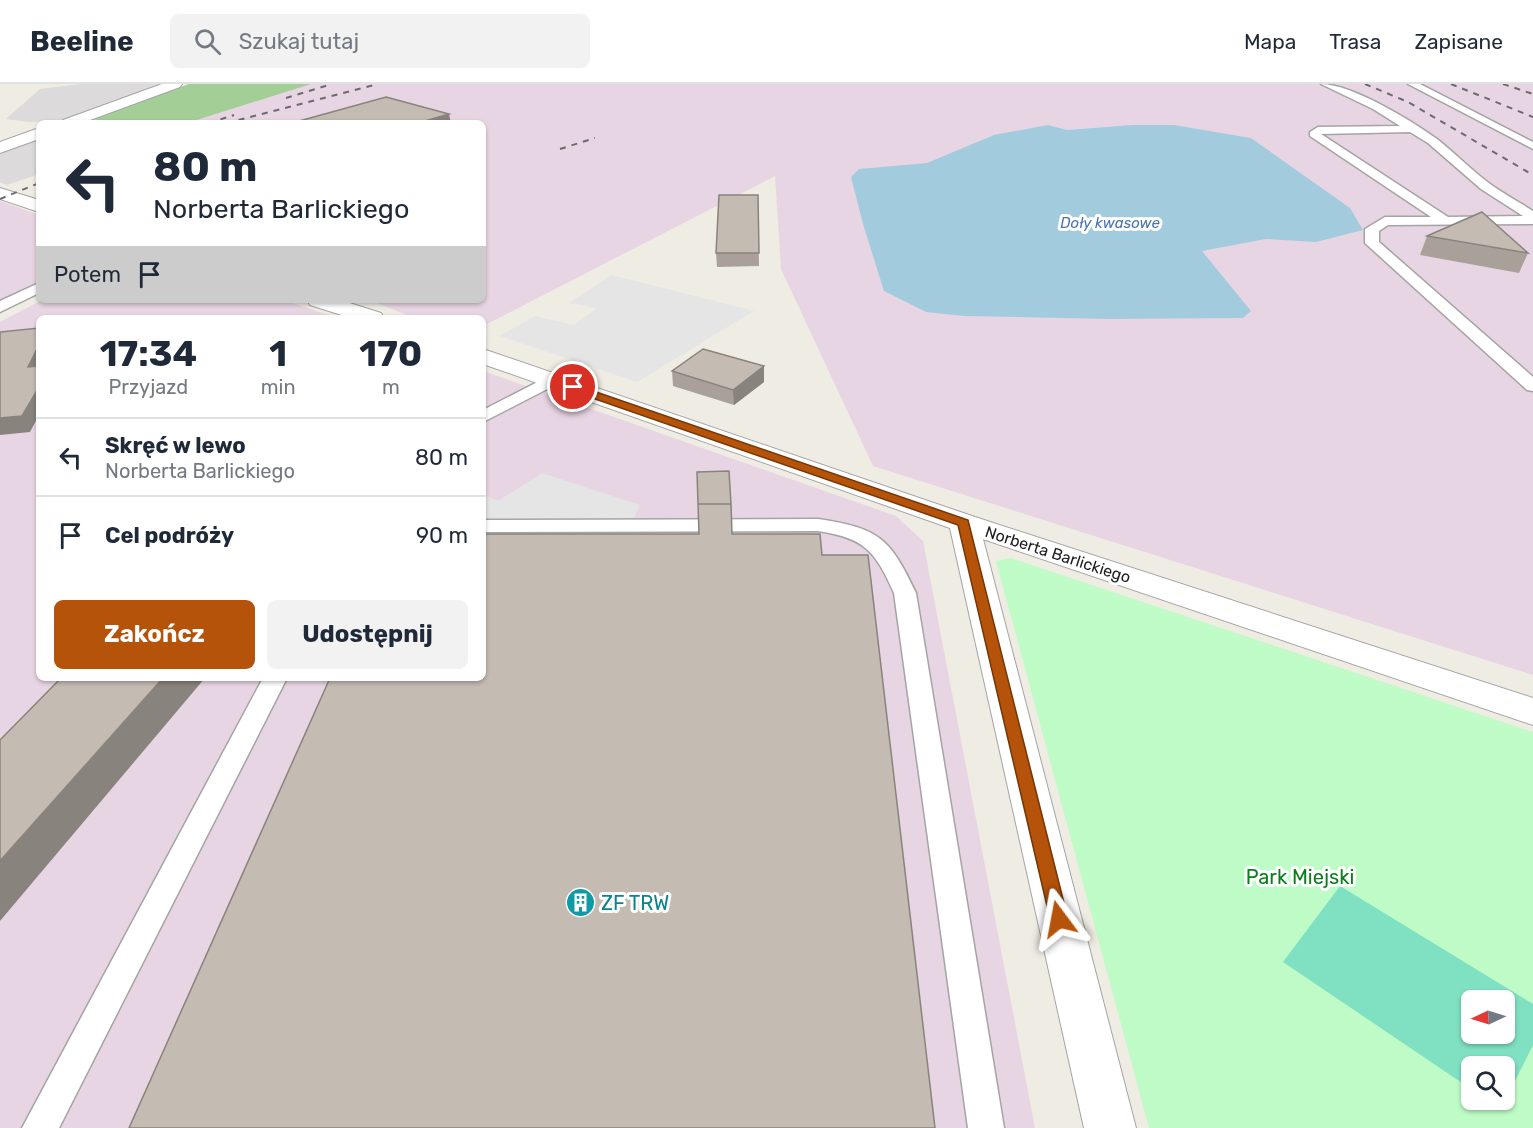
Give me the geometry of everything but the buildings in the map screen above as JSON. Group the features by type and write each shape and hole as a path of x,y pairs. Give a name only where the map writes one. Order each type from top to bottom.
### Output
{"street":[{"path":"76,120 175,84"},
{"path":"0,148 36,135"},
{"path":"0,193 36,205"},
{"path":"327,303 364,315"},
{"name":"Norberta Barlickiego","path":"486,357 964,523 1533,712"},
{"path":"964,523 1110,1128"}],"lane":[{"path":"1326,84 1357,97 1414,129 1432,141 1485,186 1533,218"},
{"path":"1413,84 1533,146"},
{"path":"1414,129 1318,130 1314,134 1444,220"},
{"path":"1533,218 1385,221 1372,229 1372,243 1533,386"},
{"path":"0,306 36,288"},
{"path":"486,415 551,380"},
{"path":"486,526 818,525 846,528 868,536 888,556 905,593 986,1128"},
{"path":"40,1128 273,681"}],"shaded area":[{"path":"80,84 165,84 92,111 60,120 29,122 6,119 40,89"},
{"path":"189,84 1533,84 1533,675 873,466 781,269 775,176 486,324 486,315 407,315 377,303 486,303 486,120 123,120"},
{"path":"36,139 36,175 7,185 0,182 0,153"},
{"path":"0,201 36,214 36,288 0,305"},
{"path":"611,275 754,311 637,382 500,336 535,316 574,325 597,308 569,303"},
{"name":"ZF TRW","path":"36,303 292,303 329,315 36,315 36,681 486,681 486,372 896,516 923,541 1035,1128 0,1128 0,322"},
{"path":"542,473 640,505 616,556 486,555 486,495 498,501"}],"green space":[{"path":"189,84 311,84 197,120 91,119"},
{"name":"Park Miejski","path":"1011,558 1533,732 1533,1128 1149,1128 996,561"},
{"path":"1340,886 1510,990 1461,990 1461,1044 1515,1044 1515,993 1533,1004 1533,1045 1515,1081 1515,1056 1461,1056 1461,1082 1283,962"}],"water":[{"name":"Doły kwasowe","path":"1048,125 1067,130 1132,125 1174,125 1251,138 1350,208 1363,230 1316,242 1266,239 1202,251 1251,311 1243,318 1110,319 964,316 926,312 884,291 851,177 859,169 927,163 994,135"}],"railway":[{"path":"286,98 332,84"},
{"path":"239,120 378,84"},
{"path":"1365,84 1408,102 1533,175"},
{"path":"1451,84 1533,117"},
{"path":"1503,84 1533,94"},
{"path":"218,120 234,115"},
{"path":"560,149 595,138"},
{"path":"0,199 36,184"}],"place":[{"name":"ZF TRW","path":"580,903"}],"route":[{"path":"573,387 964,523 1059,919"}]}
